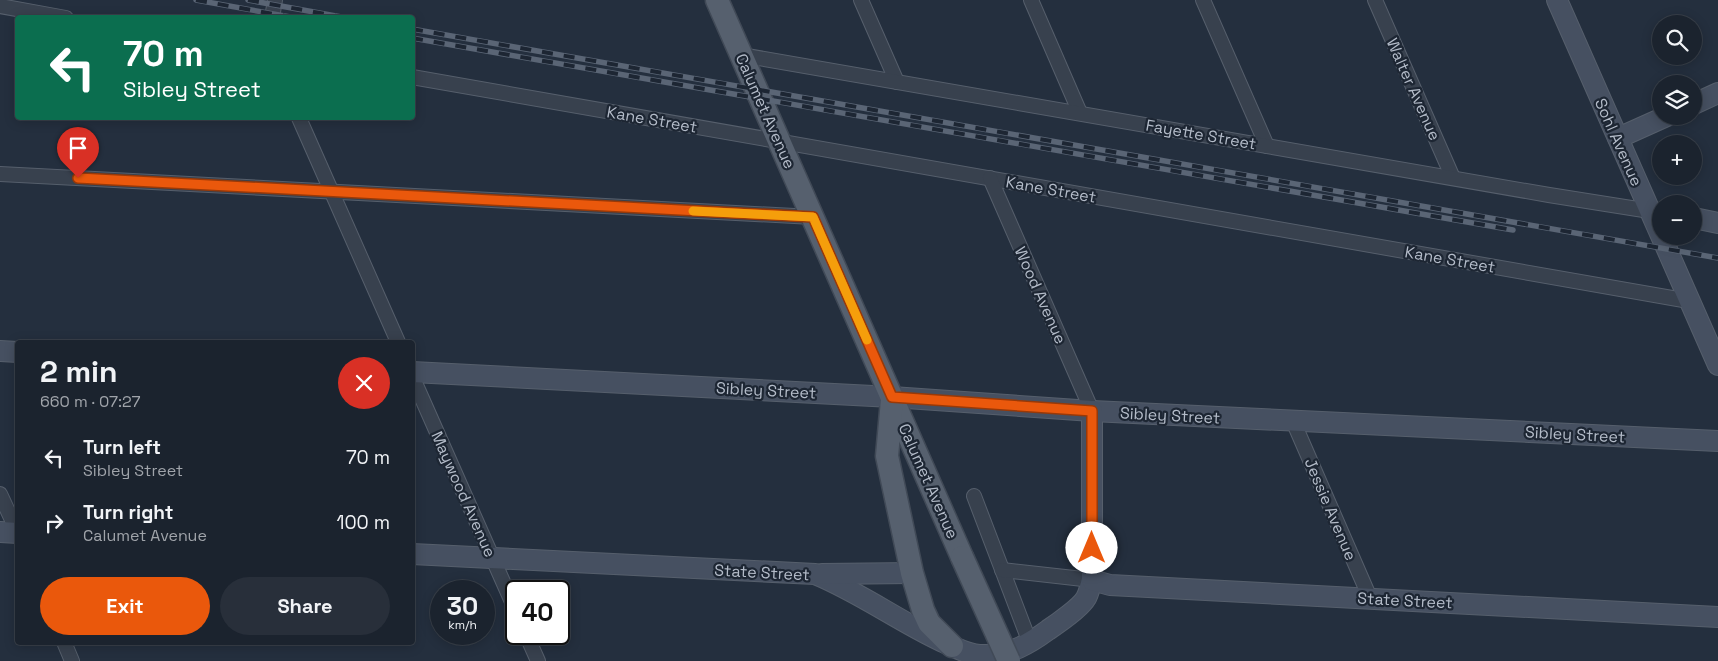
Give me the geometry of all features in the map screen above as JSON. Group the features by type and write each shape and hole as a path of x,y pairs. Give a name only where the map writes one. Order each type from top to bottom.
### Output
{"main road":[{"name":"Calumet Avenue","path":"717,0 1009,661"},
{"path":"892,397 888,456 912,573 929,623 952,646"}],"street":[{"path":"272,15 275,0"},
{"path":"861,0 896,82"},
{"path":"1031,0 1080,113"},
{"path":"1203,0 1267,146"},
{"name":"Walter Avenue","path":"1375,0 1453,178"},
{"name":"Sohl Avenue","path":"1557,0 1618,138 1652,204"},
{"path":"0,6 50,15"},
{"name":"Fayette Street","path":"742,55 1652,211"},
{"name":"Kane Street","path":"415,78 1690,301"},
{"path":"1702,100 1718,93"},
{"path":"300,120 397,340"},
{"path":"1618,138 1652,123"},
{"path":"0,174 813,217"},
{"name":"Wood Avenue","path":"990,178 1092,411"},
{"path":"1702,220 1718,223"},
{"name":"Sohl Avenue","path":"1669,245 1718,366"},
{"path":"0,351 15,352"},
{"name":"Sibley Street","path":"415,374 892,397 1092,411 1718,441"},
{"name":"Maywood Avenue","path":"415,381 505,586"},
{"path":"1092,411 1092,580"},
{"name":"Jessie Avenue","path":"1293,420 1370,598"},
{"path":"0,494 15,526"},
{"name":"Calumet Avenue","path":"974,496 1030,643"},
{"path":"0,532 15,533"},
{"name":"State Street","path":"415,554 815,574 838,584 915,629 972,654 984,656 1014,650 1030,643 1085,600 1092,580"},
{"name":"State Street","path":"1002,570 1092,580 1110,585 1718,617"},
{"path":"815,574 912,573"},
{"path":"65,645 72,661"},
{"path":"531,645 538,661"}],"railway":[{"path":"196,0 279,15"},
{"path":"248,0 330,15"},
{"path":"415,30 1718,258"},
{"path":"415,39 1513,230"}],"slow traffic":[{"path":"693,211 813,217 867,340"}],"route":[{"path":"78,178 813,217 892,397 1092,411 1092,548"}]}
